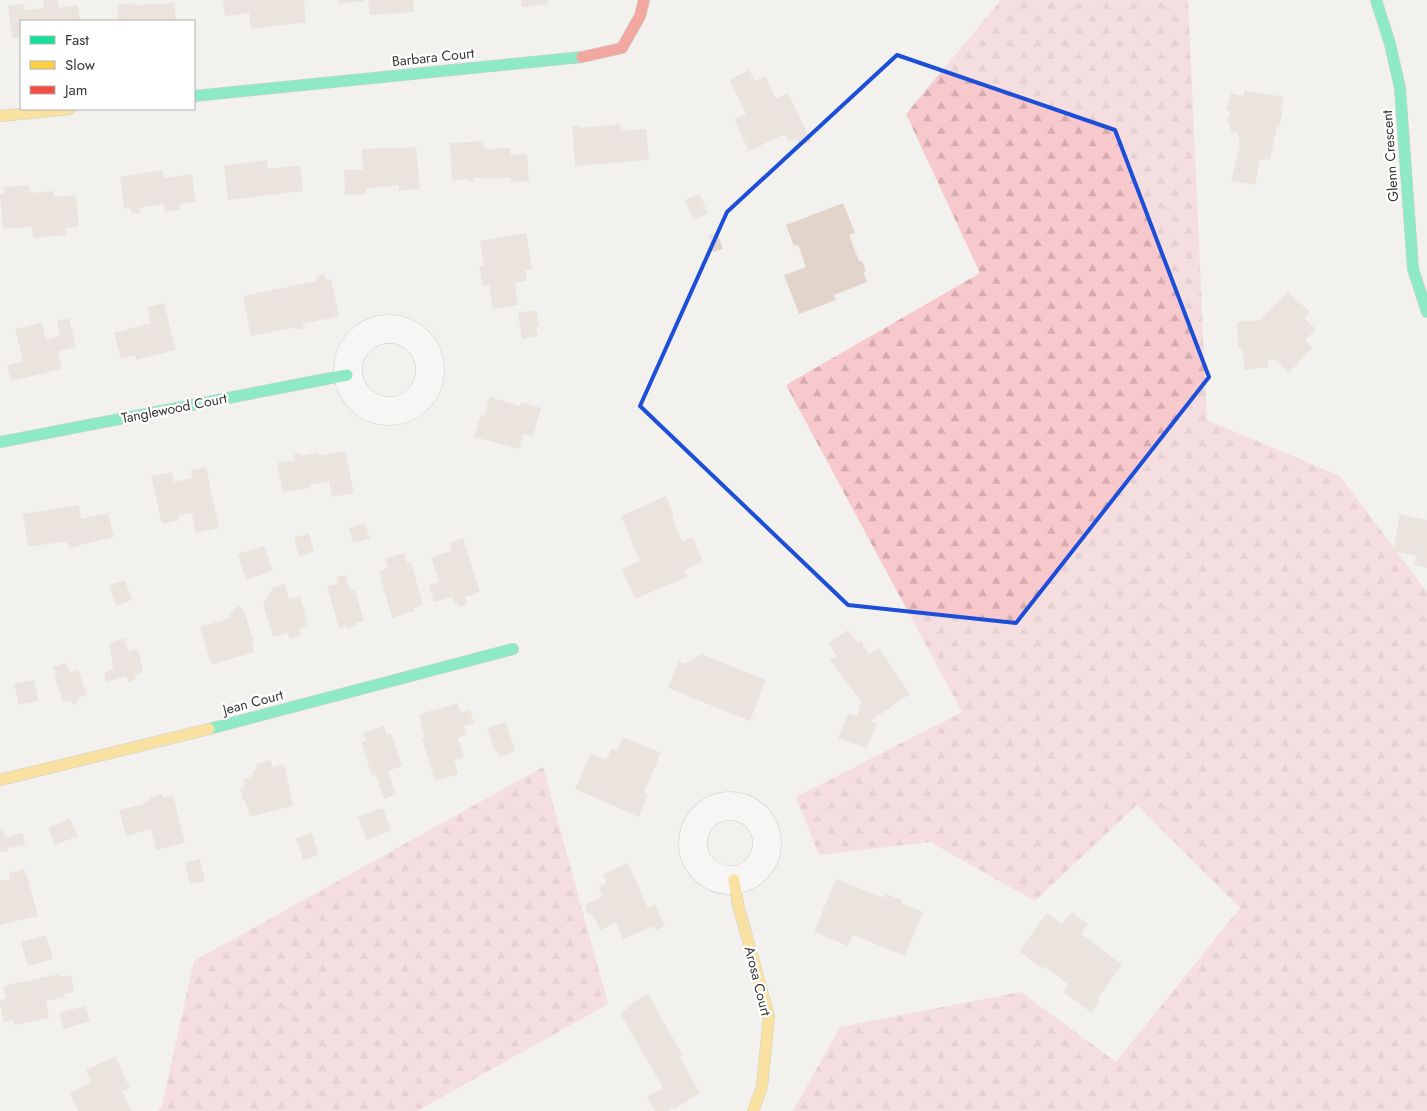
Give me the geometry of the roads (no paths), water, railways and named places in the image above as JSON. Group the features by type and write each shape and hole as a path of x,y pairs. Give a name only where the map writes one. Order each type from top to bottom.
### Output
{"street":[{"name":"Barbara Court","path":"195,96 591,56 622,48 640,16 644,0"},
{"name":"Glenn Crescent","path":"1376,0 1390,44 1400,88 1413,269 1427,312"},
{"path":"0,116 60,110"},
{"name":"Tanglewood Court","path":"0,442 347,375"},
{"name":"Jean Court","path":"0,780 234,723 513,648"},
{"name":"Arosa Court","path":"734,880 738,905 769,1016 762,1087 753,1111"}]}
